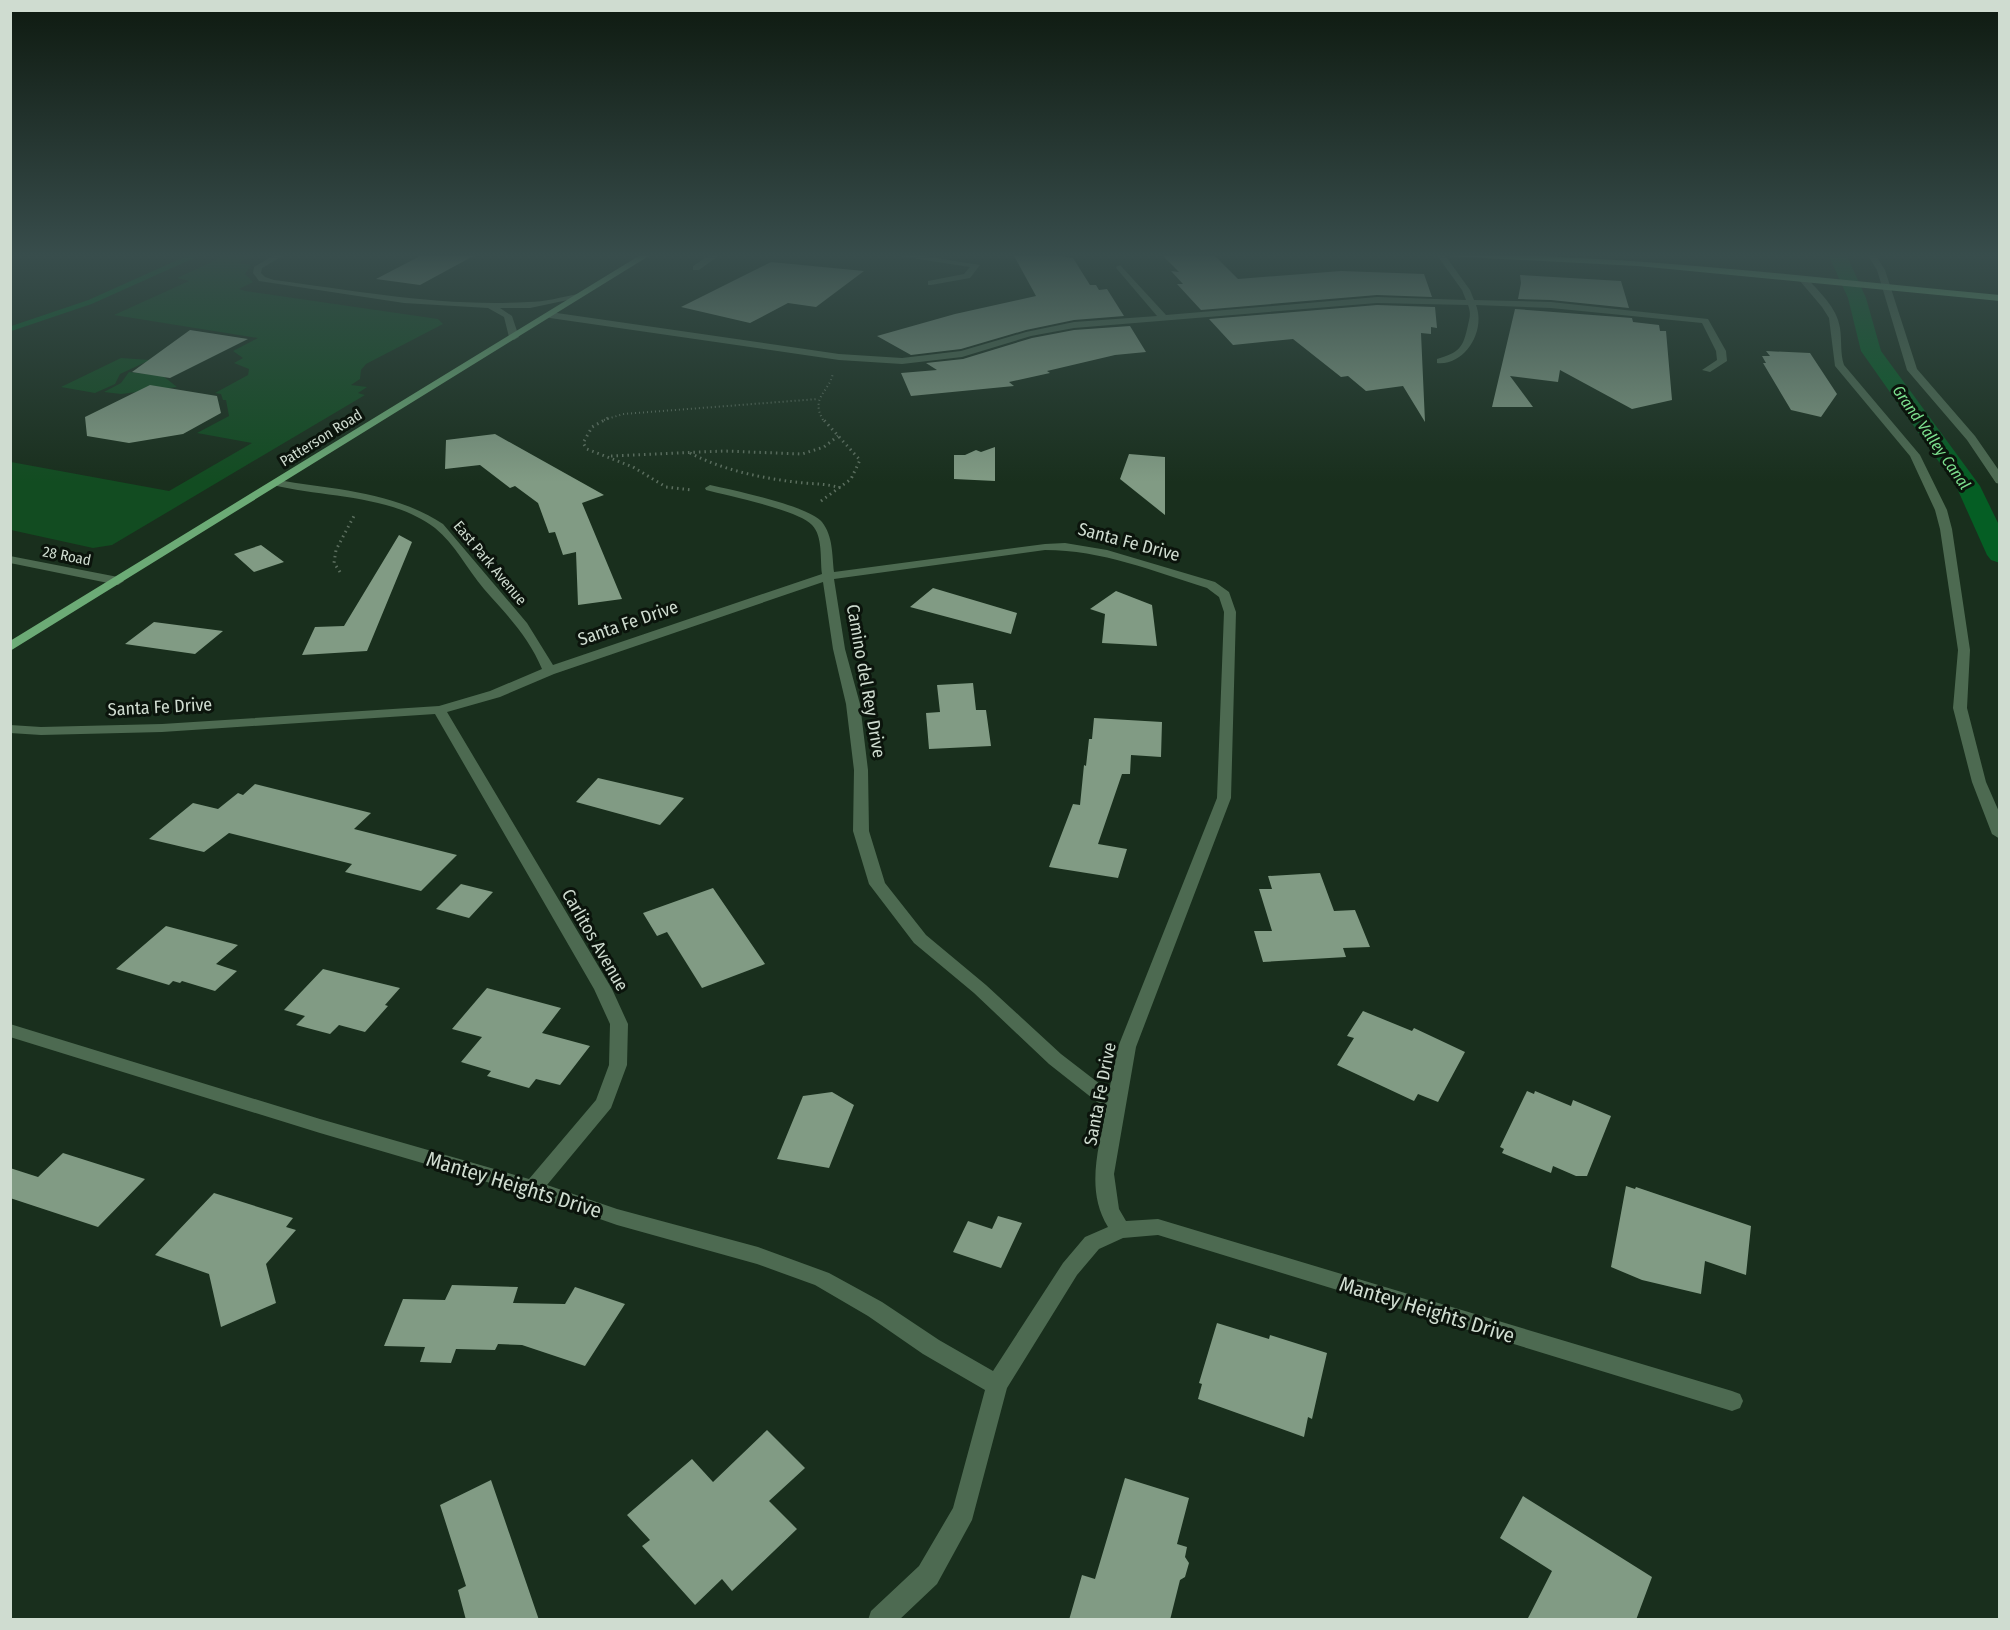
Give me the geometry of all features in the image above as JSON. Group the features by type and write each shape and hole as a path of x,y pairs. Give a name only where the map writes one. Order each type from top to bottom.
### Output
{"main road":[{"name":"Patterson Road","path":"10,647 525,330"}],"street":[{"path":"512,330 514,337"},
{"path":"653,330 872,361 933,359 962,354 1044,330"},
{"path":"1440,361 1456,356 1468,345 1471,330"},
{"path":"1707,370 1722,361 1721,351 1710,330"},
{"path":"1835,330 1835,355 1840,366 1914,455 1941,510 1946,529 1964,650 1960,708 1979,782 2000,834"},
{"path":"1897,330 1912,370 1971,438 2000,481"},
{"name":"East Park Avenue","path":"277,483 399,506 424,515 440,526 528,632 544,656 549,671"},
{"name":"Camino del Rey Drive","path":"710,488 799,512 816,522 824,536 839,649 854,715 861,770 861,831 877,884 920,939 980,989 1055,1059 1116,1106"},
{"name":"Santa Fe Drive","path":"10,729 40,731 162,728 439,710 463,705 520,685 549,671 828,576 1065,545 1087,548 1211,585 1225,595 1230,612 1224,798 1127,1047 1104,1174 1109,1210 1121,1230"},
{"name":"28 Road","path":"10,559 118,581"},
{"name":"Carlitos Avenue","path":"439,710 603,989 618,1024 618,1065 604,1103 533,1188"},
{"name":"Mantey Heights Drive","path":"10,1030 320,1126 533,1188 617,1217 758,1256 822,1279 875,1309 931,1347 997,1386"},
{"name":"Mantey Heights Drive","path":"1121,1230 1158,1227 1732,1401"},
{"path":"880,1620 928,1575 964,1512 997,1386 1070,1269 1092,1243 1121,1230"}],"path":[{"path":"799,512 849,482 858,470 860,460 821,416 817,408 818,399 833,379 833,372 824,361 830,356"},
{"path":"710,488 686,491 666,487 643,471 587,449 583,443 588,430 611,417 694,407 818,399"},
{"path":"607,457 724,451 772,455 802,454 824,447 838,436"},
{"path":"690,453 710,463 736,471 805,483 824,483 841,488"},
{"path":"340,572 334,563 336,550 356,512 368,500"}],"green space":[{"path":"208,330 431,330 366,364 361,370 360,379 351,385 367,387 358,393 365,395 112,545 93,548 11,530 11,462 169,491 252,443 197,433 229,416 226,400 223,400 221,394 215,393 248,375 249,369 234,363 243,358 233,351 258,338"},
{"path":"121,358 150,360 120,374 115,384 95,393 61,387"},
{"path":"129,372 163,376 177,387 121,394 104,392 121,383"}],"building":[{"path":"190,330 248,339 170,378 132,372"},
{"path":"898,330 1026,330 961,349 911,355 877,336"},
{"path":"1074,330 1133,330 1146,352 1115,355 1009,382 1014,386 911,396 901,373 937,370 926,363 963,359 1032,338"},
{"path":"1219,330 1431,330 1431,334 1421,333 1425,422 1403,386 1366,391 1348,376 1341,377 1293,339 1233,345"},
{"path":"1510,330 1666,331 1672,400 1632,409 1560,370 1558,382 1510,376 1533,407 1492,407"},
{"path":"1766,351 1810,353 1837,394 1821,417 1791,410 1763,363 1766,363 1762,356 1770,356"},
{"path":"150,385 217,396 221,413 183,434 129,443 87,436 85,417"},
{"path":"495,434 604,495 582,503 622,599 578,605 576,552 563,555 555,532 549,533 538,503 515,486 510,488 480,465 445,469 446,440"},
{"path":"995,447 995,481 954,479 954,455 965,455 976,450 981,452"},
{"path":"1129,454 1165,457 1165,515 1120,479"},
{"path":"399,535 412,542 367,651 302,655 315,627 344,626"},
{"path":"261,545 284,562 254,572 234,554"},
{"path":"933,588 1017,613 1011,634 910,607"},
{"path":"1116,591 1152,605 1157,646 1102,643 1105,614 1090,609"},
{"path":"154,622 223,631 195,654 125,644"},
{"path":"973,683 976,710 986,710 991,746 929,749 926,713 940,712 937,685"},
{"path":"1094,718 1162,722 1161,757 1131,755 1130,774 1122,774 1098,844 1127,849 1118,878 1049,867 1073,804 1080,805 1084,765 1086,766 1089,739 1092,739"},
{"path":"598,778 684,798 660,825 576,802"},
{"path":"255,784 371,813 354,829 457,855 421,891 345,872 352,864 229,833 204,852 149,839 193,803 218,809 238,793 243,795"},
{"path":"1320,873 1334,911 1355,910 1370,947 1343,948 1346,957 1263,962 1254,931 1272,931 1259,889 1272,889 1268,876"},
{"path":"461,884 493,892 469,918 436,909"},
{"path":"713,888 765,964 702,988 667,932 657,936 643,913"},
{"path":"166,926 238,945 216,964 237,971 215,991 182,981 180,983 173,981 169,985 116,969"},
{"path":"323,969 400,988 385,1005 388,1006 365,1032 339,1025 330,1034 296,1025 305,1016 284,1010"},
{"path":"487,988 561,1008 542,1033 590,1046 560,1085 536,1079 529,1088 487,1076 491,1071 461,1062 482,1037 452,1029"},
{"path":"1363,1011 1412,1031 1414,1028 1465,1052 1438,1102 1418,1094 1414,1101 1337,1065 1354,1038 1347,1036"},
{"path":"1527,1091 1534,1094 1535,1091 1571,1106 1573,1100 1611,1116 1587,1176 1576,1176 1553,1166 1551,1173 1502,1153 1504,1149 1500,1147"},
{"path":"832,1092 854,1105 829,1168 777,1159 803,1096"},
{"path":"63,1153 145,1179 98,1227 10,1198 10,1168 38,1177"},
{"path":"1626,1186 1635,1189 1636,1187 1751,1226 1746,1275 1705,1261 1701,1294 1642,1280 1611,1267"},
{"path":"214,1193 293,1218 286,1227 296,1230 266,1264 276,1303 221,1327 209,1274 155,1255"},
{"path":"998,1216 1022,1223 1001,1268 953,1252 968,1221 992,1229"},
{"path":"452,1285 518,1287 513,1303 565,1304 575,1287 625,1304 585,1366 522,1345 498,1344 495,1350 456,1349 451,1363 420,1362 425,1347 384,1346 403,1299 445,1300"},
{"path":"1217,1323 1269,1339 1270,1335 1327,1353 1312,1419 1308,1417 1304,1437 1198,1399 1202,1384 1199,1383"},
{"path":"767,1430 805,1468 769,1501 797,1529 732,1591 722,1579 695,1605 642,1546 650,1540 627,1515 692,1459 713,1482"},
{"path":"1125,1478 1189,1498 1177,1544 1187,1547 1185,1557 1189,1563 1185,1577 1180,1580 1170,1620 1069,1620 1082,1575 1095,1579"},
{"path":"491,1480 539,1620 466,1620 458,1590 466,1586 440,1505"},
{"path":"1523,1496 1652,1577 1636,1620 1527,1620 1552,1571 1500,1538"}],"waterway":[{"name":"Grand Valley Canal","path":"1865,330 1871,351 1968,486 2000,555"}]}
